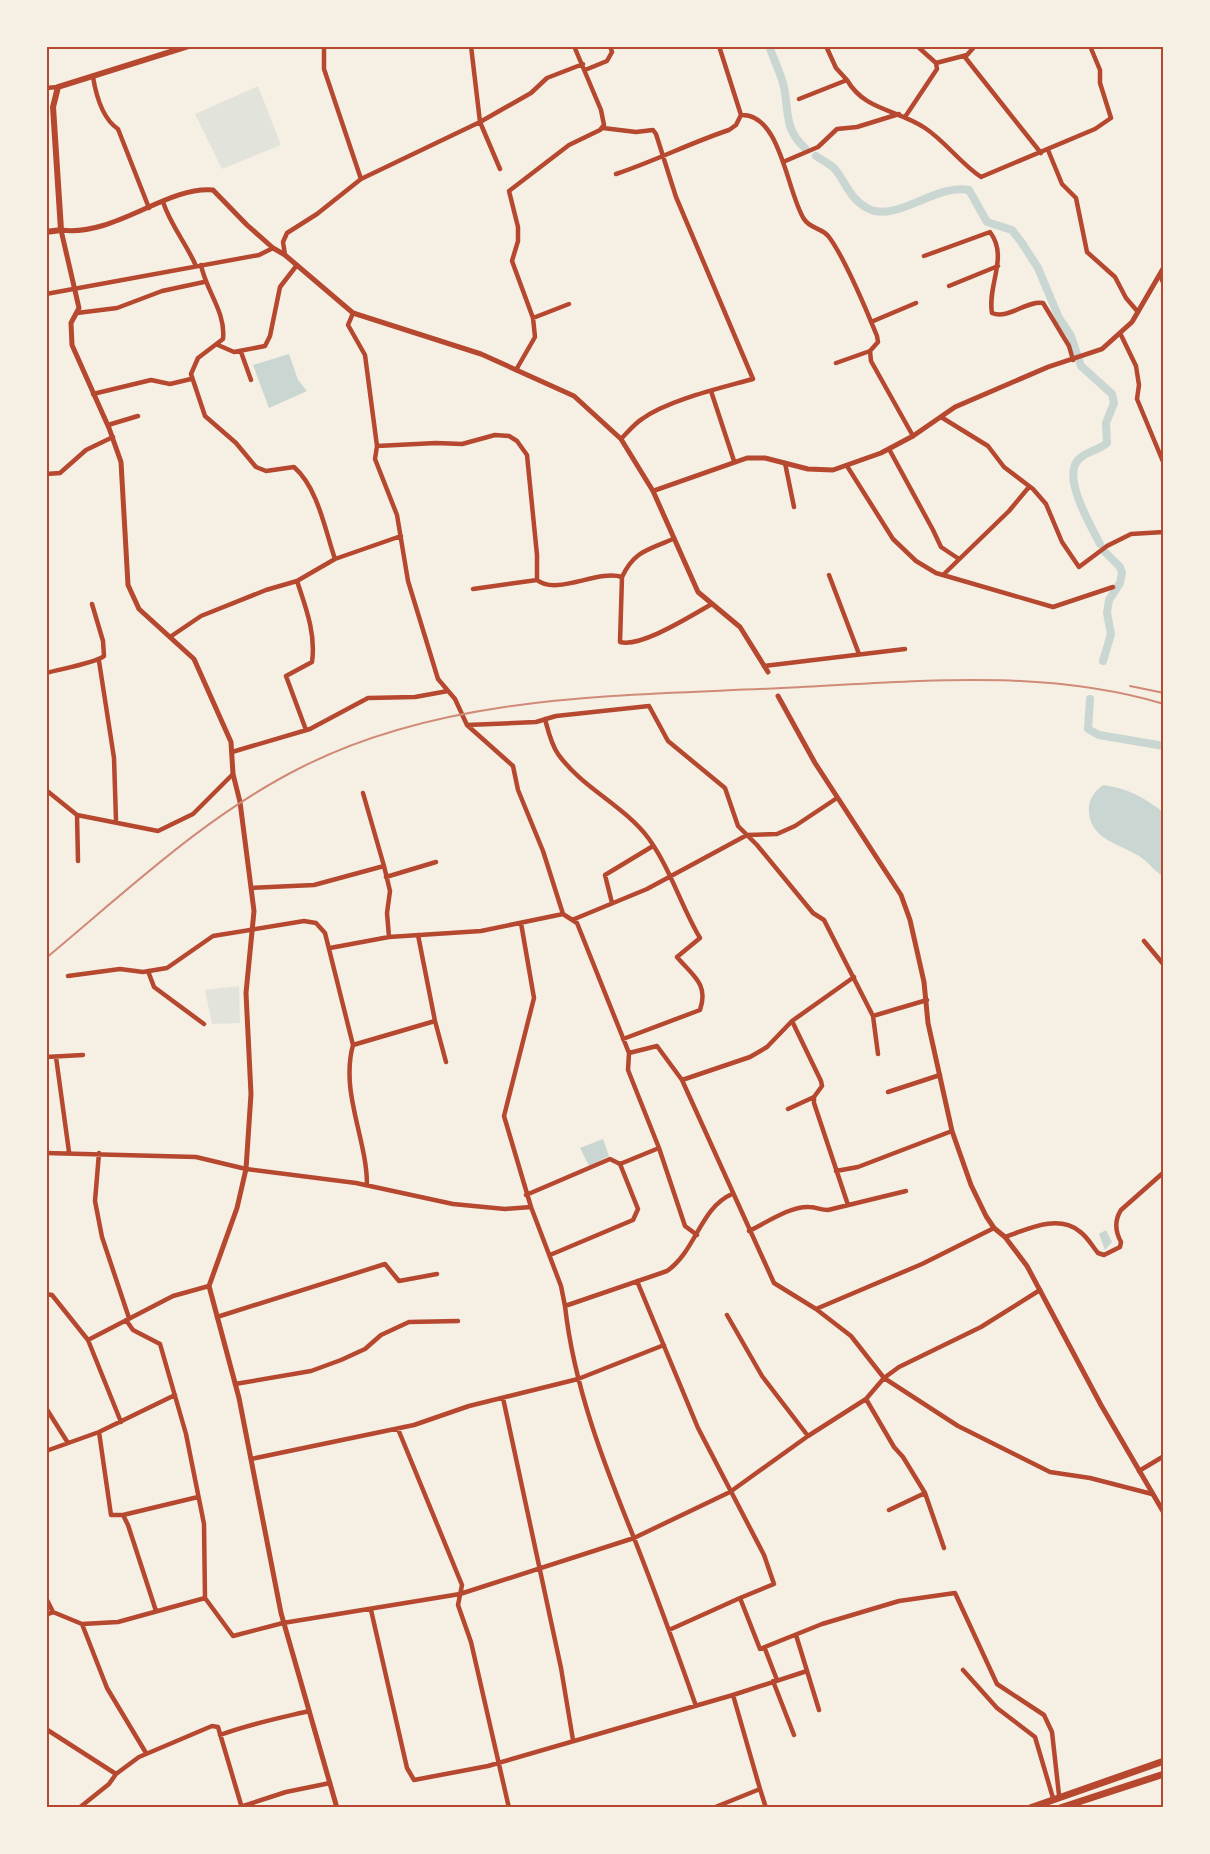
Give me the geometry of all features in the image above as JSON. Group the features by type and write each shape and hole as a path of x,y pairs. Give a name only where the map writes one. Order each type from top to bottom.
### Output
{"highway":[{"path":"1030,1808 1164,1761"},
{"path":"1060,1808 1079,1804 1164,1774"}],"main road":[{"path":"46,231 61,230 53,106 58,87 189,46"}],"street":[{"path":"324,46 324,69 361,179"},
{"path":"471,46 480,122 500,168"},
{"path":"574,46 601,110 603,128"},
{"path":"285,255 283,242 288,233 361,179 480,122 531,93 547,78 607,61 612,52 610,46"},
{"path":"616,174 662,158 673,150 729,130 736,124 741,115 719,46"},
{"path":"826,46 836,68 859,98 899,114 926,129 981,177 1095,129 1111,118 1100,83 1100,70 1090,46"},
{"path":"917,46 936,63"},
{"path":"936,63 964,56 975,46"},
{"path":"964,56 1041,153"},
{"path":"905,117 935,73 936,63"},
{"path":"93,77 101,104 111,124 118,129 149,208"},
{"path":"799,99 847,80"},
{"path":"46,88 58,87"},
{"path":"783,162 818,147 837,129 856,127 899,114"},
{"path":"741,115 761,120 783,162 803,218 829,236 878,340 870,351 836,363"},
{"path":"516,370 535,337 533,318 512,261 518,241 518,227 509,191 570,145 603,128 626,131 653,130 661,148 662,158 753,379 711,391 642,418 621,439"},
{"path":"1048,150 1062,184 1076,198 1087,252 1114,277 1126,298 1138,312"},
{"path":"337,1808 284,1623 235,1384 209,1286 237,1208 246,1169 251,1094 246,993 254,911 240,802 233,774 231,742 194,659 139,609 128,585 121,462 113,437 93,394 70,334 71,323 77,313 76,289 61,230 80,230 103,226 196,191 213,190 273,248 285,255 353,313 482,354 574,396 621,439 653,491 698,592 740,627 768,672"},
{"path":"163,202 171,224 199,265 204,282 217,302 224,330 223,339 218,345 205,351 198,358 191,379 205,416 237,443 256,467 266,471 294,468 300,473 313,497 335,559"},
{"path":"924,256 990,232 999,249 998,266 991,290 992,313 1000,314 1036,302 1043,303 1069,346 1073,360"},
{"path":"46,294 259,255 273,248"},
{"path":"218,345 234,352 265,346 268,342 280,286 297,265"},
{"path":"949,286 998,266"},
{"path":"653,491 734,460 765,458 808,469 833,470 889,449 941,417 1005,385 1102,349 1121,335 1138,312 1164,267"},
{"path":"1160,275 1164,285"},
{"path":"77,313 117,308 162,291 204,282"},
{"path":"871,322 916,303"},
{"path":"533,318 569,304"},
{"path":"353,313 348,325 365,355 377,446 375,459 397,514 408,581 438,679 448,691 467,725 513,766 518,790 543,851 563,914 577,923 629,1053 628,1070 659,1148 685,1226 697,1235"},
{"path":"1121,335 1136,366 1139,385 1137,399 1164,464"},
{"path":"870,351 871,361 913,436"},
{"path":"242,352 251,380"},
{"path":"93,394 151,380 170,384 191,379"},
{"path":"711,391 734,460"},
{"path":"108,425 138,416"},
{"path":"941,417 992,449 1000,463 1033,489 1046,504 1062,542 1079,567 1107,546 1131,534 1147,531 1163,532 1164,539"},
{"path":"377,446 462,444 495,435 509,436 517,441 527,455 537,555 537,580"},
{"path":"46,474 60,472 86,450 113,437"},
{"path":"889,449 929,521 938,543 959,559"},
{"path":"785,462 794,507"},
{"path":"847,466 903,551 926,567 1053,607 1113,587"},
{"path":"944,574 1009,511 1029,487"},
{"path":"170,637 201,616 266,590 297,581 335,559 401,536"},
{"path":"673,539 637,555 625,567 622,577 620,642 628,644 643,639 712,604"},
{"path":"829,575 859,654"},
{"path":"473,589 537,580 550,585 601,576 622,577"},
{"path":"297,581 313,635 314,652 312,662 286,676 306,730"},
{"path":"92,604 105,652 99,661 114,758 116,820"},
{"path":"764,666 905,649"},
{"path":"46,673 75,664 99,661"},
{"path":"232,752 306,730 368,698 415,697 448,691"},
{"path":"778,696 837,798 901,895 910,920 927,1000 928,1023 952,1131 971,1185 994,1228 1005,1237 1040,1290 1164,1513"},
{"path":"467,725 508,724 649,706 668,741 725,788 732,813 747,835 813,913 824,920 873,1016 878,1054"},
{"path":"545,719 558,753 637,825 653,846 672,877 684,911 700,938 677,957 700,984 705,996 700,1010 623,1039"},
{"path":"46,790 77,815 116,820 162,830 193,814 233,774"},
{"path":"363,793 390,891 387,913 389,937"},
{"path":"572,920 672,877 747,835 777,834 795,826 837,798"},
{"path":"77,815 78,861"},
{"path":"612,903 605,875 653,846"},
{"path":"386,877 436,862"},
{"path":"251,888 314,885 384,866"},
{"path":"330,948 389,937 482,931 563,914"},
{"path":"68,976 120,969 148,971 167,968 213,936 304,921 316,923 325,933 330,948 353,1045 350,1057 353,1108 367,1173 367,1185"},
{"path":"521,923 534,998 504,1116 526,1195 550,1255 565,1306 578,1379 609,1476 696,1706"},
{"path":"418,935 435,1021 446,1062"},
{"path":"1144,941 1164,965"},
{"path":"148,971 154,987 204,1024"},
{"path":"682,1080 750,1057 776,1041 792,1021 854,977"},
{"path":"873,1016 927,1000"},
{"path":"353,1045 435,1021"},
{"path":"788,1109 814,1096 822,1086 792,1021"},
{"path":"629,1053 657,1046 682,1080 774,1284 816,1309 851,1336 884,1378 958,1426 1050,1472 1090,1478 1152,1494"},
{"path":"46,1058 83,1054"},
{"path":"56,1057 69,1152"},
{"path":"888,1092 940,1074"},
{"path":"814,1096 848,1205"},
{"path":"836,1171 858,1167 952,1131"},
{"path":"621,1164 659,1148"},
{"path":"46,1153 196,1157 246,1169 367,1185 453,1204 505,1209 531,1207"},
{"path":"99,1153 95,1201 102,1237 127,1319 133,1330 160,1344 176,1395 198,1497 206,1550 205,1598 233,1636 284,1623 460,1594 541,1570 634,1538 730,1492 808,1436 866,1399 884,1378 909,1361 981,1327 1040,1290"},
{"path":"526,1195 610,1159 621,1164 638,1209 637,1216 633,1220 550,1255"},
{"path":"1005,1237 1056,1222 1071,1225 1080,1231 1098,1253 1110,1252 1120,1247 1121,1242 1116,1233 1116,1218 1137,1194 1164,1172"},
{"path":"749,1231 798,1209 810,1206 818,1210 828,1210 906,1191"},
{"path":"565,1306 667,1270 678,1263 715,1203 732,1194"},
{"path":"816,1309 922,1264 994,1228"},
{"path":"217,1317 385,1264 399,1281 437,1274"},
{"path":"637,1281 698,1428 764,1555 774,1584 669,1630"},
{"path":"88,1340 173,1296 209,1286"},
{"path":"46,1294 52,1294 88,1340 121,1422"},
{"path":"727,1315 762,1376 808,1436"},
{"path":"235,1384 311,1371 365,1350 381,1335 409,1322 458,1321"},
{"path":"250,1459 398,1429 578,1379 664,1345"},
{"path":"46,1451 99,1432 176,1395"},
{"path":"503,1398 541,1570 573,1740"},
{"path":"866,1399 894,1447 903,1457 925,1493 944,1548"},
{"path":"46,1408 68,1443"},
{"path":"398,1429 462,1585 458,1605 471,1642 509,1808"},
{"path":"99,1432 111,1515 123,1515 198,1497"},
{"path":"1139,1471 1164,1456"},
{"path":"889,1510 925,1493"},
{"path":"123,1515 156,1611"},
{"path":"740,1598 760,1649 898,1601 955,1593 997,1684 1044,1715 1052,1732 1056,1797"},
{"path":"46,1598 53,1612 82,1624 118,1622 205,1598"},
{"path":"371,1610 407,1768 414,1780 499,1763 733,1695 807,1671"},
{"path":"46,1615 53,1612"},
{"path":"82,1624 107,1688 146,1753"},
{"path":"796,1635 819,1710"},
{"path":"765,1648 794,1735"},
{"path":"963,1670 997,1708 1035,1737 1056,1797"},
{"path":"733,1695 765,1808"},
{"path":"220,1735 258,1722 284,1719 309,1711"},
{"path":"79,1808 110,1784 116,1774 146,1753 212,1726 218,1727 240,1807 286,1792 330,1783"},
{"path":"46,1729 116,1774"},
{"path":"713,1808 760,1789"}],"shaded area":[{"path":"258,86 281,145 222,169 195,114"},
{"path":"289,354 298,380 307,391 269,408 253,365"},
{"path":"1103,785 1135,794 1163,812 1163,876 1142,858 1109,841 1095,829 1089,812 1090,804 1094,793"},
{"path":"239,986 240,1023 212,1024 205,990"},
{"path":"603,1139 609,1156 589,1166 580,1148"},
{"path":"1106,1230 1112,1242 1105,1250 1099,1234"}],"waterway":[{"path":"769,46 783,82 790,127 805,148"},
{"path":"816,156 835,169 856,200 878,212 890,211 943,192 956,189 969,190 987,222 1012,230 1022,243 1038,268 1059,318 1071,336 1081,366 1112,394 1114,403 1106,423 1107,443 1078,460 1073,478 1080,502 1100,544"},
{"path":"1103,661 1111,634 1107,613 1109,600 1120,583 1122,573 1120,567 1105,552"},
{"path":"1090,699 1088,729 1099,735 1164,746"}],"railway":[{"path":"46,958 168,855 265,787 300,768 356,743 415,725 475,712 598,697 926,681 1022,681 1070,685 1117,692 1164,704"},
{"path":"1130,686 1164,693"}]}
